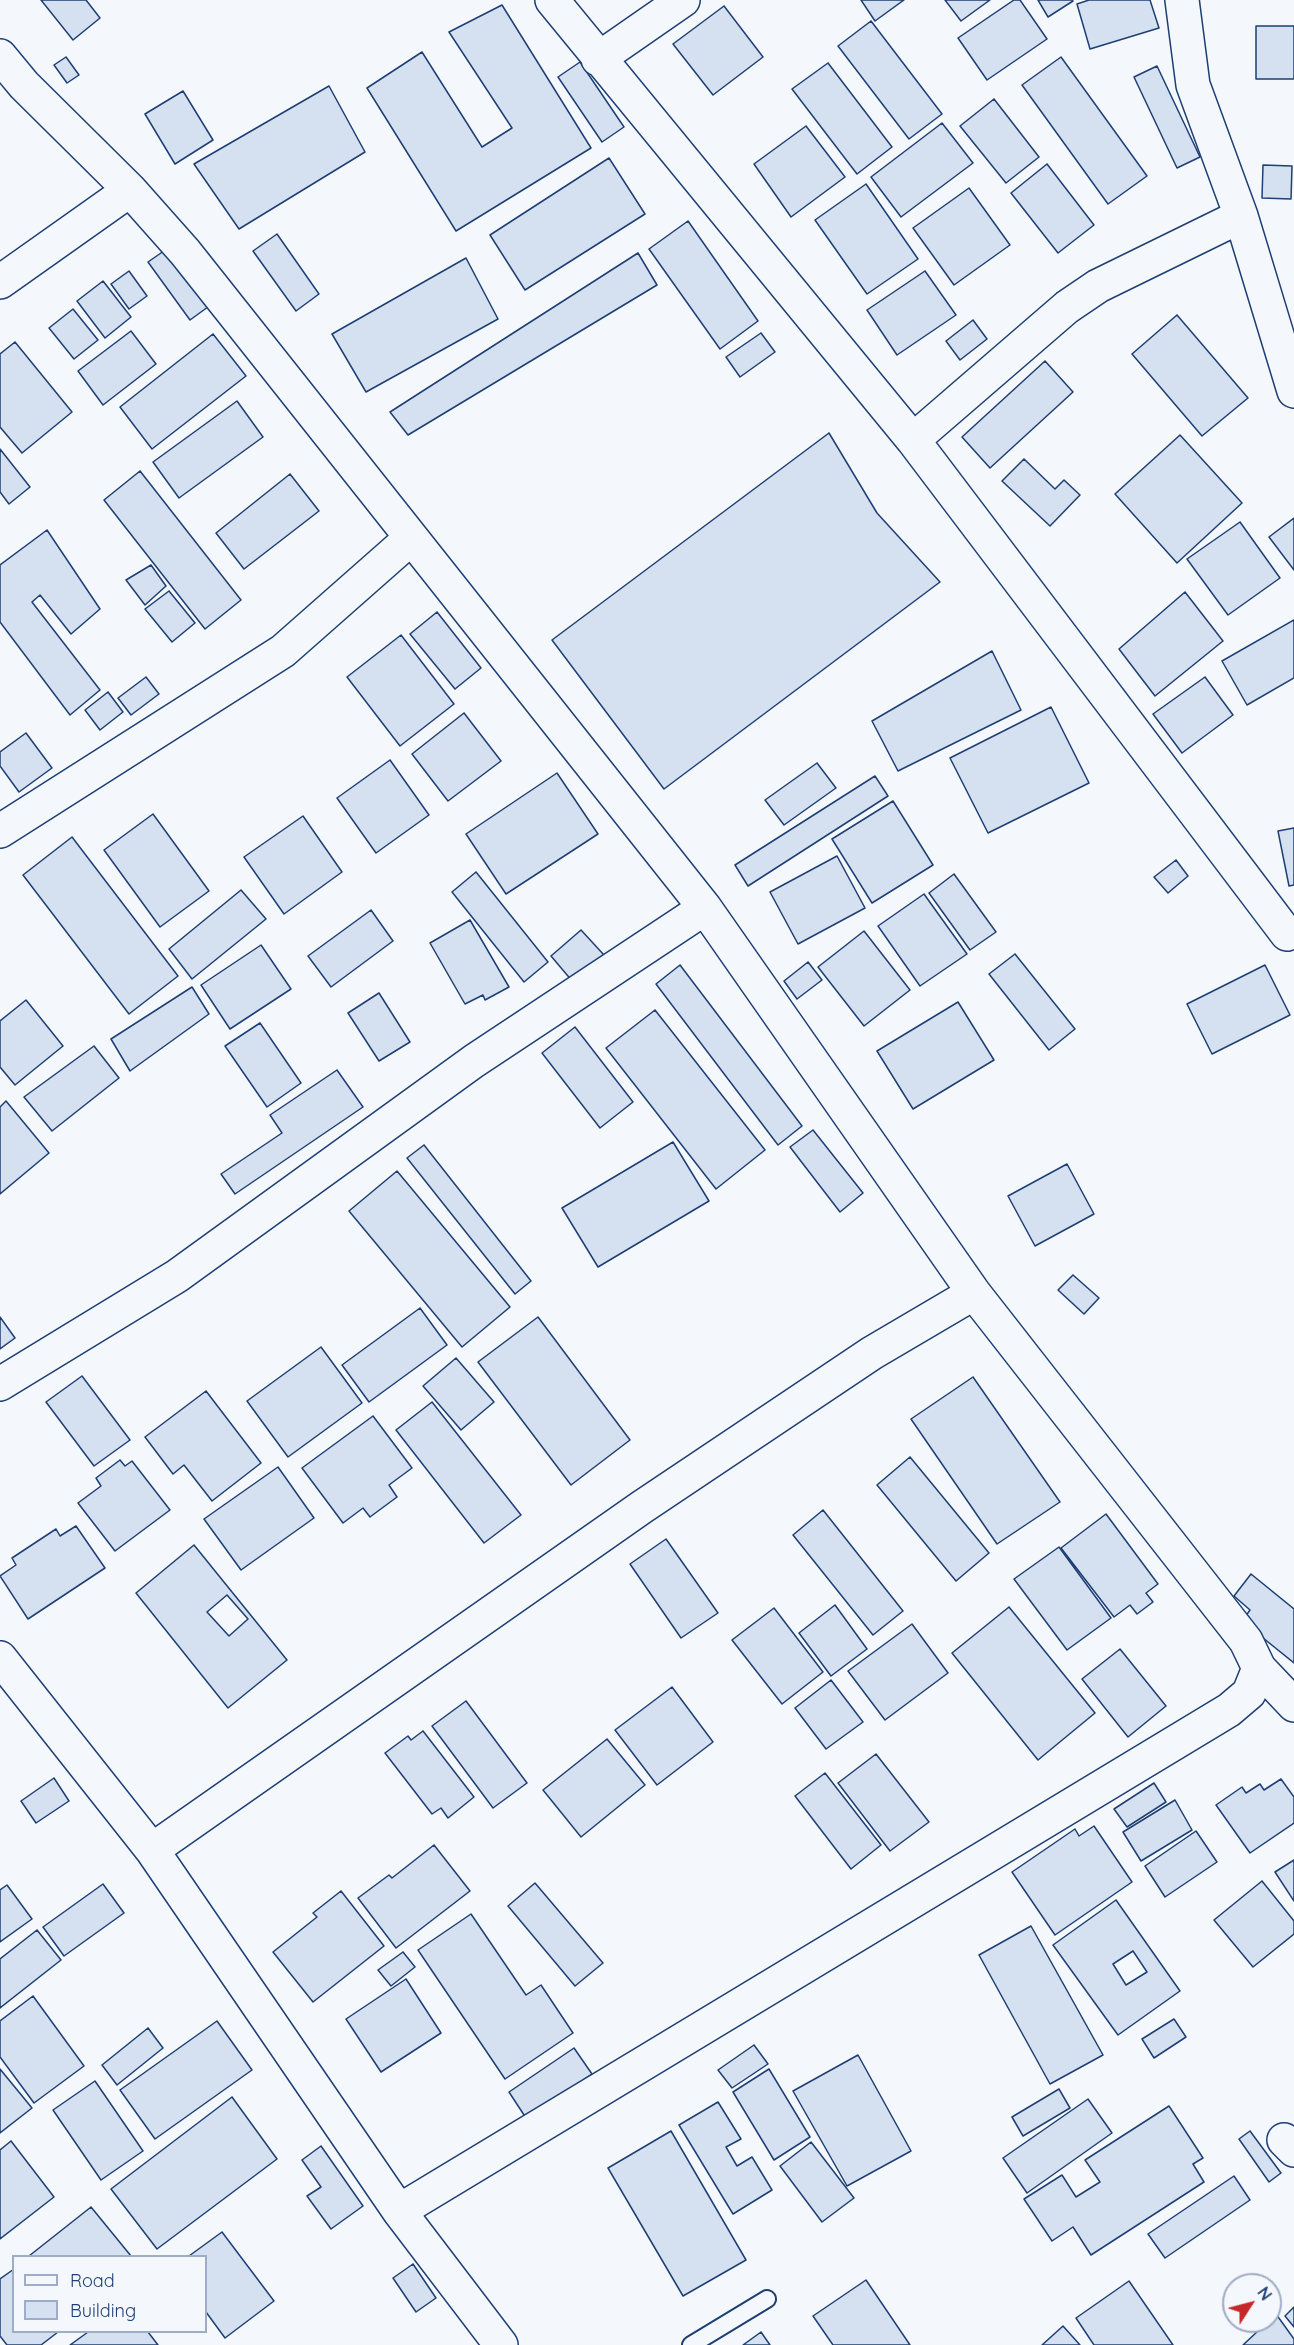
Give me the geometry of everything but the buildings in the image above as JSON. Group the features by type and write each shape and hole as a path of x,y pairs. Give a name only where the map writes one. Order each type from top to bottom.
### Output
{"street":[{"path":"552,0 598,59 913,440 1287,934"},
{"path":"598,59 683,0"},
{"path":"1182,0 1192,85 1241,216 1294,391"},
{"path":"0,56 24,86 130,190 185,252 705,908 974,1293 1246,1641 1259,1668 1294,1705"},
{"path":"0,282 130,190"},
{"path":"913,440 1067,307 1098,286 1241,216"},
{"path":"0,831 284,651 410,538"},
{"path":"0,1384 177,1276 474,1061 705,908"},
{"path":"152,1850 642,1507 872,1353 974,1293"},
{"path":"399,2211 1229,1710 1249,1693 1259,1668"},
{"path":"6,1679 152,1850 399,2211 501,2345"}],"lane":[{"path":"691,2345 767,2299"}]}
